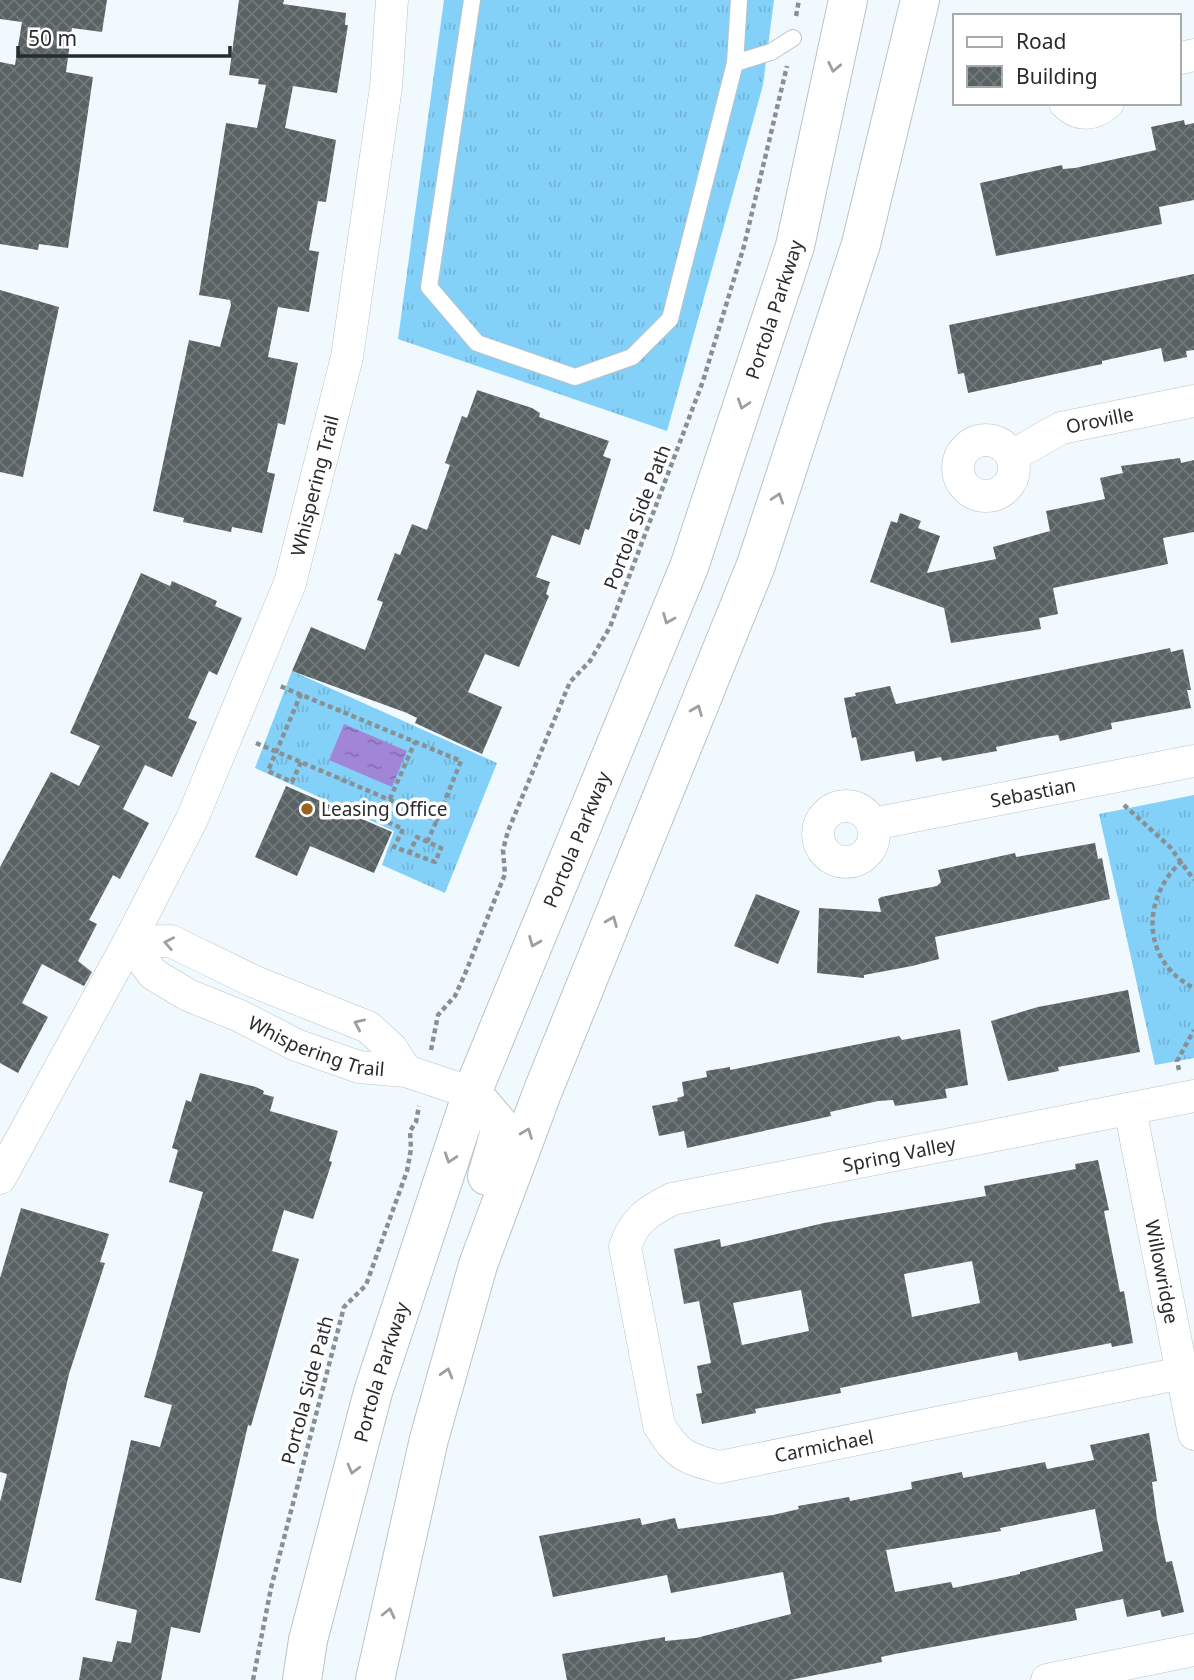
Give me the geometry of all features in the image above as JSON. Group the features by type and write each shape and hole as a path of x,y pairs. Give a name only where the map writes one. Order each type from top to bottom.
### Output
{"main road":[{"name":"Portola Parkway","path":"302,1680 309,1640 373,1392 472,1093 689,567 795,246 848,0"},
{"path":"375,1680 429,1439 478,1265 542,1093 756,565 861,244 920,0"},
{"path":"472,1093 501,1128 478,1208 478,1265"}],"street":[{"name":"Whispering Trail","path":"0,1178 129,942 192,819 290,583 347,356 386,87 392,0"},
{"path":"1067,105 1072,110 1085,114 1099,111 1106,105"},
{"name":"Oroville","path":"1012,456 1061,428 1194,401"},
{"name":"Sebastian","path":"873,824 1194,761"},
{"name":"Whispering Trail","path":"129,942 171,941 253,981 368,1027 392,1049 406,1071"},
{"name":"Whispering Trail","path":"129,942 153,974 188,995 296,1045 359,1067 406,1071 472,1093"},
{"name":"Spring Valley","path":"625,1247 631,1227 645,1213 673,1199 1189,1097"},
{"name":"Willowridge","path":"1130,1110 1194,1434"},
{"name":"Carmichael","path":"625,1247 659,1425 673,1447 692,1461 720,1467 1182,1373"},
{"path":"1047,1680 1194,1650"}],"lane":[{"path":"472,0 429,287 477,344 575,377 632,357 670,319 735,63 739,0"},
{"path":"735,63 771,52 793,38"}],"path":[{"name":"Portola Side Path","path":"438,1016 455,996 505,874 503,850 508,831 570,682 590,661 610,627 703,381 744,246 793,38 799,0"},
{"path":"280,685 461,761 427,842"},
{"path":"301,694 268,771 292,782 301,762"},
{"path":"409,854 417,837 441,848 435,862 409,854 394,847 403,829 381,819 415,742"},
{"path":"256,743 437,820"},
{"path":"1118,776 1124,809 1157,834 1182,861 1194,880"},
{"path":"1182,861 1161,885 1151,924 1155,946 1165,966 1180,981 1194,989"},
{"path":"1189,1097 1177,1061 1194,1030"},
{"name":"Portola Side Path","path":"254,1680 271,1588 344,1307 366,1285 407,1171 411,1149 410,1131 416,1122"}],"green space":[{"path":"444,0 774,0 763,85 667,431 398,339"},
{"path":"292,671 497,763 445,893 382,865 394,831 255,768"},
{"path":"1194,795 1194,1058 1155,1065 1099,814"}],"water":[{"path":"344,724 407,751 392,787 329,760"}],"building":[{"path":"0,0 107,0 102,32 72,28 66,72 93,77 68,248 39,244 38,250 0,244 0,62 15,65 22,22 0,19"},
{"path":"239,0 284,0 283,4 346,13 345,25 348,25 337,93 293,86 285,128 336,140 326,202 318,201 309,250 319,252 309,312 278,307 268,357 298,363 285,425 278,423 267,472 275,474 262,533 232,527 231,532 183,522 184,518 153,511 189,340 220,347 231,305 230,300 199,295 226,123 257,128 266,85 258,84 259,79 229,75"},
{"path":"1184,120 1185,125 1194,123 1194,200 1159,207 1162,224 996,256 980,183 1062,165 1063,169 1075,168 1156,150 1151,127"},
{"path":"1194,274 1194,350 1186,351 1187,357 1164,362 1161,348 1102,361 1102,364 968,393 964,373 958,374 949,325"},
{"path":"0,290 59,307 23,477 0,472"},
{"path":"477,390 532,408 540,413 539,417 609,441 603,456 611,459 589,530 585,529 580,545 552,535 536,577 550,582 546,594 549,596 519,667 485,654 468,692 502,707 482,754 415,723 417,718 407,713 292,671 311,627 365,650 383,602 377,600 395,553 400,555 412,524 427,530 450,465 445,463 462,416 467,418"},
{"path":"1180,458 1181,463 1194,460 1194,532 1163,538 1168,564 1053,588 1058,614 1039,618 1041,629 951,643 944,608 870,582 891,521 897,523 900,513 921,521 918,528 940,536 927,573 996,559 993,547 1050,531 1046,511 1105,499 1100,478 1123,473 1121,466"},
{"path":"141,573 170,586 172,581 217,601 215,606 242,618 217,675 209,671 188,718 197,722 172,777 145,765 123,809 149,823 120,879 113,875 89,920 97,924 78,961 92,972 84,986 42,964 22,1003 48,1017 18,1073 0,1063 0,867 51,772 79,786 100,746 70,733"},
{"path":"1170,648 1171,652 1183,649 1191,690 1187,690 1191,708 1111,723 1112,729 1060,741 1058,735 1044,737 996,747 997,751 942,761 941,757 916,762 914,751 861,761 856,737 852,738 844,698 856,696 855,693 890,686 896,704"},
{"name":"Leasing Office","path":"286,786 392,832 374,873 310,846 297,876 255,857"},
{"path":"1095,843 1098,859 1102,858 1110,899 935,937 939,959 912,966 864,975 864,978 817,973 819,908 881,912 878,899 881,897 937,886 941,882 938,870 1015,853 1016,857"},
{"path":"756,894 800,911 778,964 734,946"},
{"path":"1128,990 1140,1052 1058,1067 1059,1071 1008,1081 991,1021 1038,1007"},
{"path":"960,1029 968,1085 945,1089 947,1098 895,1106 893,1100 878,1101 830,1112 831,1116 687,1148 684,1131 659,1136 652,1106 678,1101 677,1098 684,1096 682,1082 707,1077 706,1071 730,1067 730,1070 899,1036 902,1040"},
{"path":"200,1073 256,1087 264,1091 263,1094 274,1097 270,1111 338,1131 329,1161 332,1162 313,1219 284,1210 272,1251 299,1259 251,1426 248,1425 200,1633 171,1627 161,1680 79,1680 83,1657 112,1662 117,1641 131,1643 137,1610 95,1600 131,1440 160,1447 172,1405 144,1397 203,1192 169,1182 178,1150 172,1148 186,1100 191,1102"},
{"path":"1098,1160 1109,1210 1104,1211 1120,1292 1124,1291 1133,1343 1112,1347 1111,1343 1019,1361 1017,1352 840,1388 841,1393 755,1409 756,1413 702,1424 696,1394 702,1393 697,1366 711,1363 699,1301 684,1304 674,1249 720,1239 721,1247 824,1223 986,1196 984,1186 1076,1169 1075,1164","holes":["972,1261 980,1303 912,1317 904,1274","801,1290 809,1331 742,1345 733,1303"]},
{"path":"21,1208 109,1234 100,1262 105,1263 69,1374 21,1583 0,1578 0,1502 7,1474 0,1472 0,1278"},
{"path":"1149,1433 1157,1481 1152,1482 1157,1519 1166,1562 1172,1561 1184,1612 1162,1617 1160,1610 1127,1617 1123,1599 1075,1609 1077,1620 895,1654 881,1657 882,1662 790,1680 567,1680 562,1654 665,1637 665,1641 696,1638 791,1614 783,1572 671,1593 667,1575 553,1597 539,1536 640,1518 642,1525 675,1518 678,1529 773,1515 799,1509 798,1506 849,1497 850,1501 912,1489 911,1482 962,1472 963,1478 1045,1462 1047,1469 1094,1460 1090,1445","holes":["1095,1509 1103,1551 1020,1574 953,1588 951,1582 895,1592 886,1550 1001,1531 1000,1528"]}],"place":[{"name":"Leasing Office","path":"307,809"}]}
